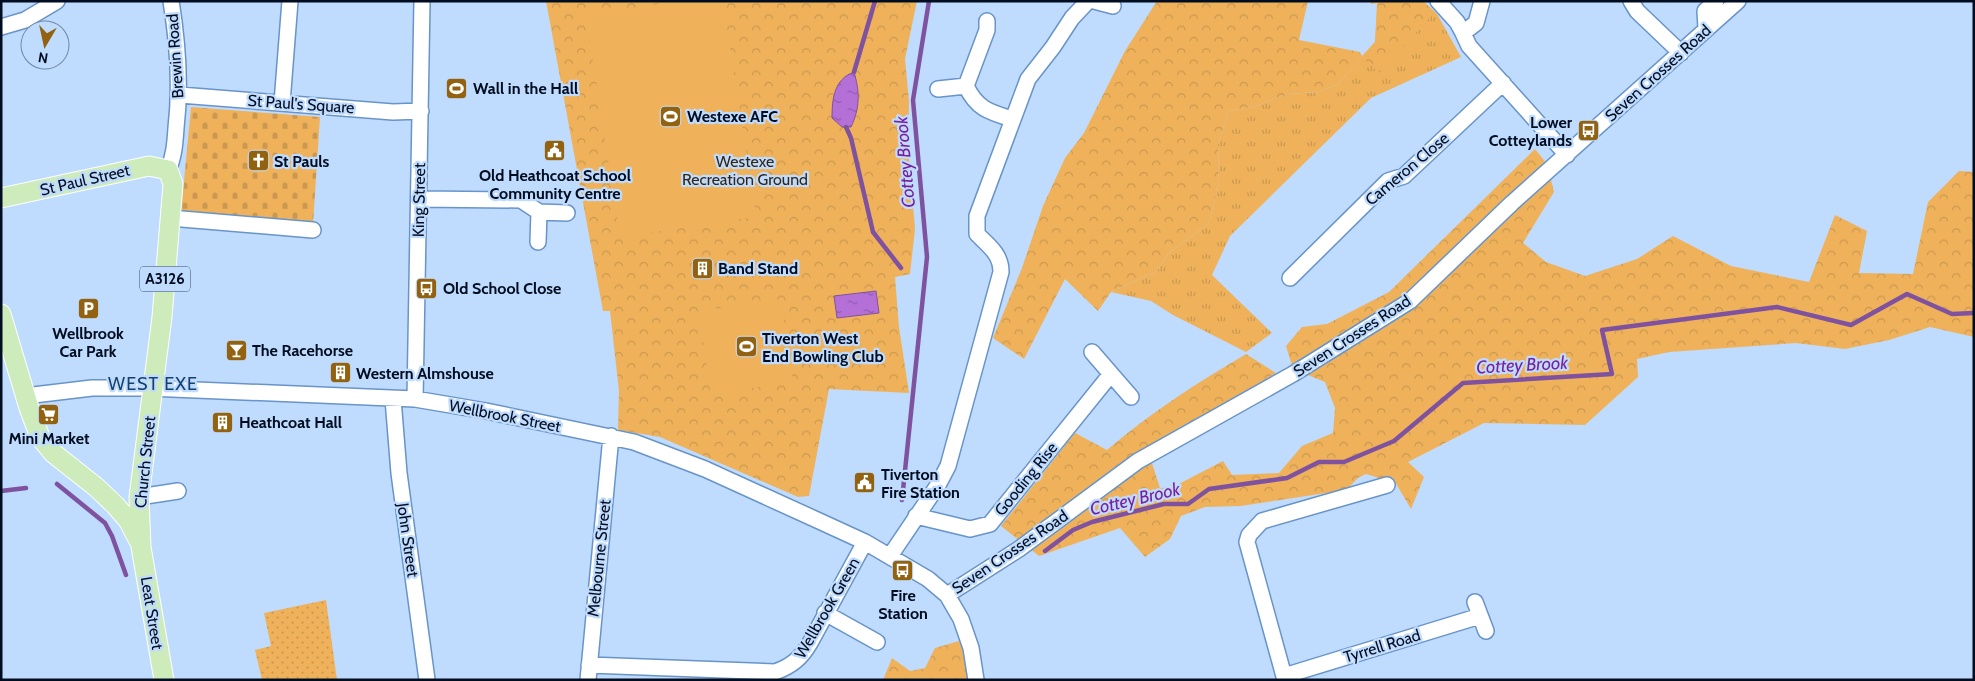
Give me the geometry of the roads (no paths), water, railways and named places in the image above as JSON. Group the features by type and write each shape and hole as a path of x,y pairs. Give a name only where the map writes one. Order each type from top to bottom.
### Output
{"main road":[{"name":"St Paul Street","path":"1,198 149,166 168,170"},
{"name":"Church Street","path":"142,547 139,497 162,317 173,184 168,170"},
{"name":"A3126","path":"1,314 25,396 40,437 53,453 96,487 115,505 128,520 142,547"},
{"path":"115,505 128,494 142,465"},
{"name":"Leat Street","path":"142,547 164,680"}],"street":[{"path":"1,27 25,20 57,1"},
{"name":"Brewin Road","path":"168,170 173,160 180,95 179,64 171,1"},
{"path":"282,103 290,1"},
{"name":"King Street","path":"415,399 422,111 422,1"},
{"path":"890,556 938,485 948,466 1001,272 1001,262 997,254 977,234 975,225 1012,119 1028,79 1053,47 1072,18 1088,1"},
{"path":"1094,1 1113,6"},
{"path":"1438,1 1448,10 1476,55 1503,82 1567,155"},
{"path":"1463,33 1476,23 1482,1"},
{"path":"1631,1 1637,11 1681,53"},
{"path":"1706,28 1706,11 1716,1"},
{"name":"Seven Crosses Road","path":"947,596 1018,549 1138,461 1293,374 1410,301 1512,203 1738,1"},
{"path":"987,21 987,30 966,86 973,100 982,108 1012,119"},
{"name":"Cameron Close","path":"1290,278 1388,181 1404,176 1503,82"},
{"path":"938,89 966,86"},
{"name":"St Paul's Square","path":"180,95 393,112 422,111"},
{"path":"419,199 521,200 539,212 567,213"},
{"path":"538,242 539,212"},
{"path":"170,218 313,230"},
{"path":"1092,352 1131,397"},
{"name":"Gooding Rise","path":"916,516 970,529 990,524 1111,374"},
{"name":"Wellbrook Street","path":"25,396 92,388 153,388 415,399 611,436 657,449 865,542 928,579 947,596 961,619 971,648 976,680"},
{"name":"John Street","path":"393,399 399,472 427,680"},
{"name":"Melbourne Street","path":"588,672 611,436"},
{"path":"1284,678 1247,542 1249,535 1262,521 1368,485 1387,485"},
{"path":"139,497 178,490"},
{"name":"Wellbrook Green","path":"588,672 756,675 775,672 796,663 810,643 865,542"},
{"name":"Tyrrell Road","path":"1284,678 1478,609 1486,631"},
{"path":"825,613 877,642"}],"water":[{"path":"854,72 858,93 856,113 851,127 842,127 832,118 834,97 842,79"},
{"path":"876,291 879,313 837,318 834,296"}],"waterway":[{"path":"854,72 875,1"},
{"name":"Cottey Brook","path":"902,500 927,257 913,100 929,1"},
{"path":"846,127 851,138 873,232 901,268"},
{"name":"Cottey Brook","path":"1045,551 1073,530 1092,522 1164,504 1188,504 1209,489 1287,478 1319,462 1344,462 1394,441 1463,383 1612,374 1602,330 1777,307 1851,325 1907,294 1952,314 1974,313"},
{"path":"57,484 105,523 112,536 126,575"},
{"path":"1,491 26,488"}],"place":[{"name":"Wall in the Hall","path":"457,88"},
{"name":"Westexe AFC","path":"671,116"},
{"name":"Lower Cotteylands","path":"1588,131"},
{"name":"Old Heathcoat School Community Centre","path":"555,151"},
{"name":"St Pauls","path":"258,161"},
{"name":"Band Stand","path":"702,268"},
{"name":"Old School Close","path":"427,288"},
{"name":"Wellbrook Car Park","path":"88,309"},
{"name":"Tiverton West End Bowling Club","path":"746,347"},
{"name":"The Racehorse","path":"236,350"},
{"name":"Western Almshouse","path":"340,373"},
{"name":"Mini Market","path":"49,414"},
{"name":"Heathcoat Hall","path":"223,422"},
{"name":"Tiverton Fire Station","path":"865,483"},
{"name":"Fire Station","path":"903,571"}],"district":[{"name":"WEST EXE","path":"153,384"}],"park label":[{"name":"Westexe Recreation Ground","path":"745,170"}]}
